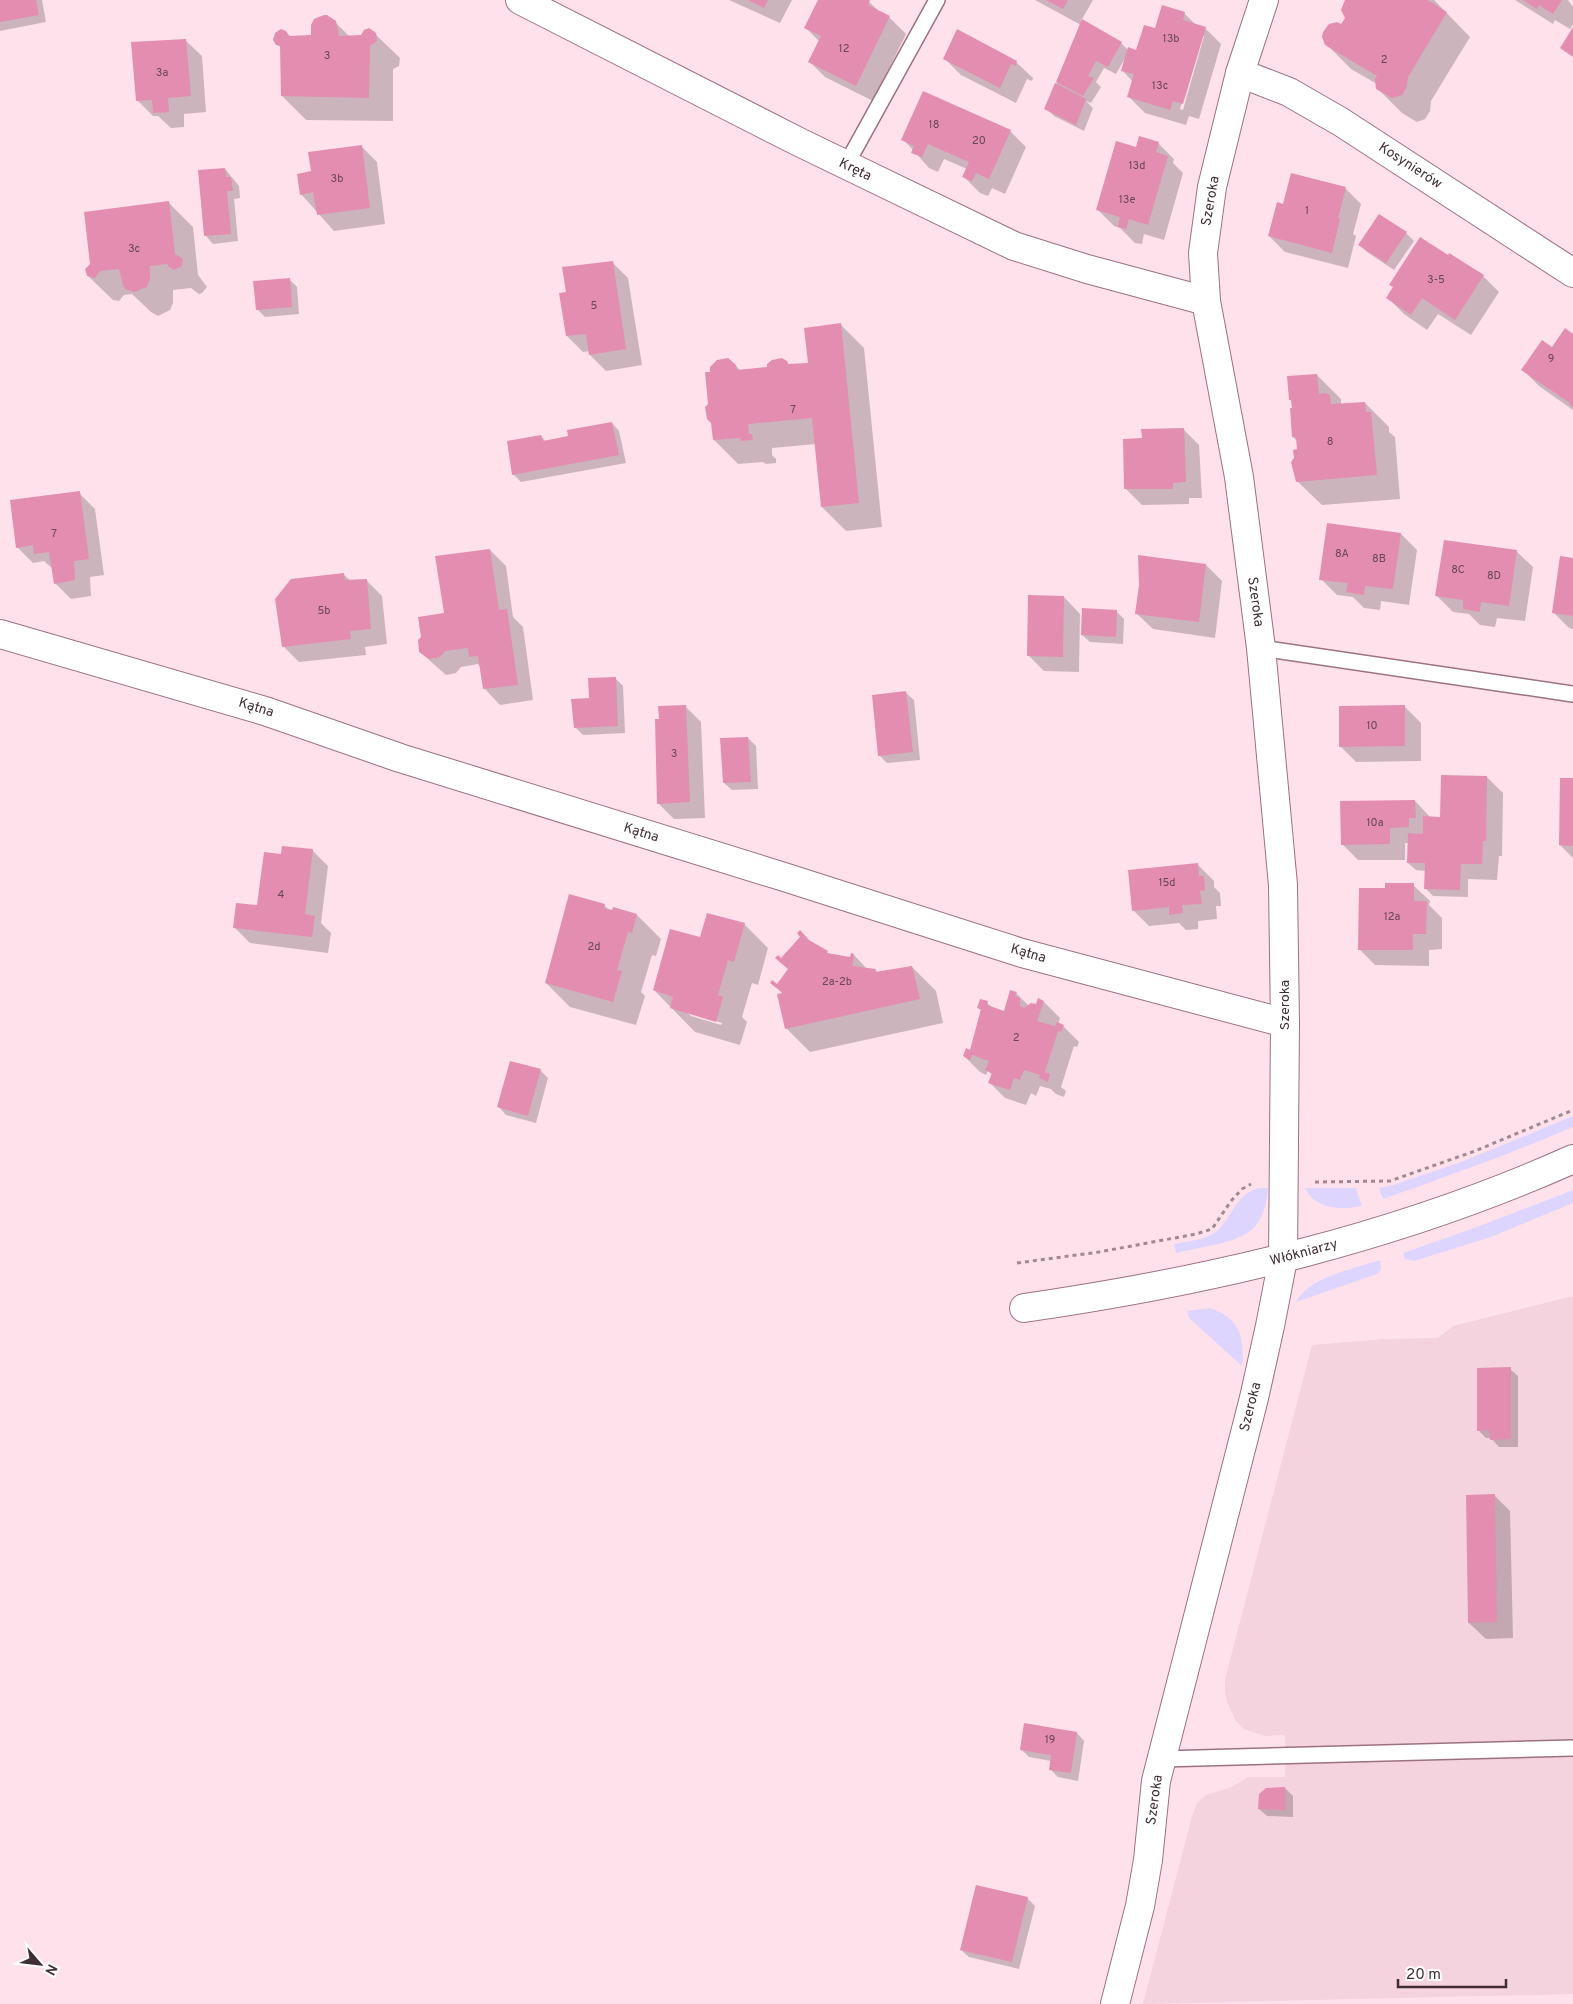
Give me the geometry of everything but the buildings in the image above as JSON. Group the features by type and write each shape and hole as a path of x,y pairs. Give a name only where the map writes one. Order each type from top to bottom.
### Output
{"street":[{"name":"Kręta","path":"520,0 846,165 1014,246 1087,269 1206,302"},
{"name":"Szeroka","path":"1115,2004 1140,1906 1148,1860 1156,1781 1254,1398 1283,1259 1285,1023 1283,886 1261,648 1239,477 1206,302 1203,253 1212,187 1240,73 1264,0"},
{"name":"Kosynierów","path":"1240,73 1289,92 1341,122 1573,273"},
{"name":"Kątna","path":"0,634 265,710 400,758 1022,953 1285,1023"},
{"name":"Włókniarzy","path":"1024,1308 1170,1284 1283,1259 1382,1230 1480,1196 1573,1158"}],"lane":[{"path":"846,165 937,0"},
{"path":"1261,648 1573,694"},
{"path":"1162,1759 1573,1748"}],"shaded area":[{"path":"1573,1116 1573,1127 1503,1156 1383,1199 1379,1188 1461,1162"},
{"path":"1260,1188 1268,1188 1266,1201 1260,1220 1248,1233 1230,1241 1176,1253 1174,1244 1198,1240 1215,1233 1236,1204 1246,1194"},
{"path":"1305,1188 1356,1188 1362,1206 1330,1207 1316,1201"},
{"path":"1573,1190 1573,1203 1491,1237 1414,1261 1405,1259 1403,1253"},
{"path":"1380,1260 1381,1269 1377,1274 1296,1302 1311,1286 1322,1280 1346,1270"},
{"path":"1573,1296 1573,1994 1143,2004 1197,1803 1206,1795 1232,1787 1248,1777 1285,1777 1285,1735 1265,1736 1244,1729 1236,1721 1227,1702 1225,1679 1312,1345 1385,1339 1438,1338 1453,1326"},
{"path":"1209,1308 1227,1316 1238,1330 1242,1346 1242,1366 1189,1318 1187,1311"}]}
